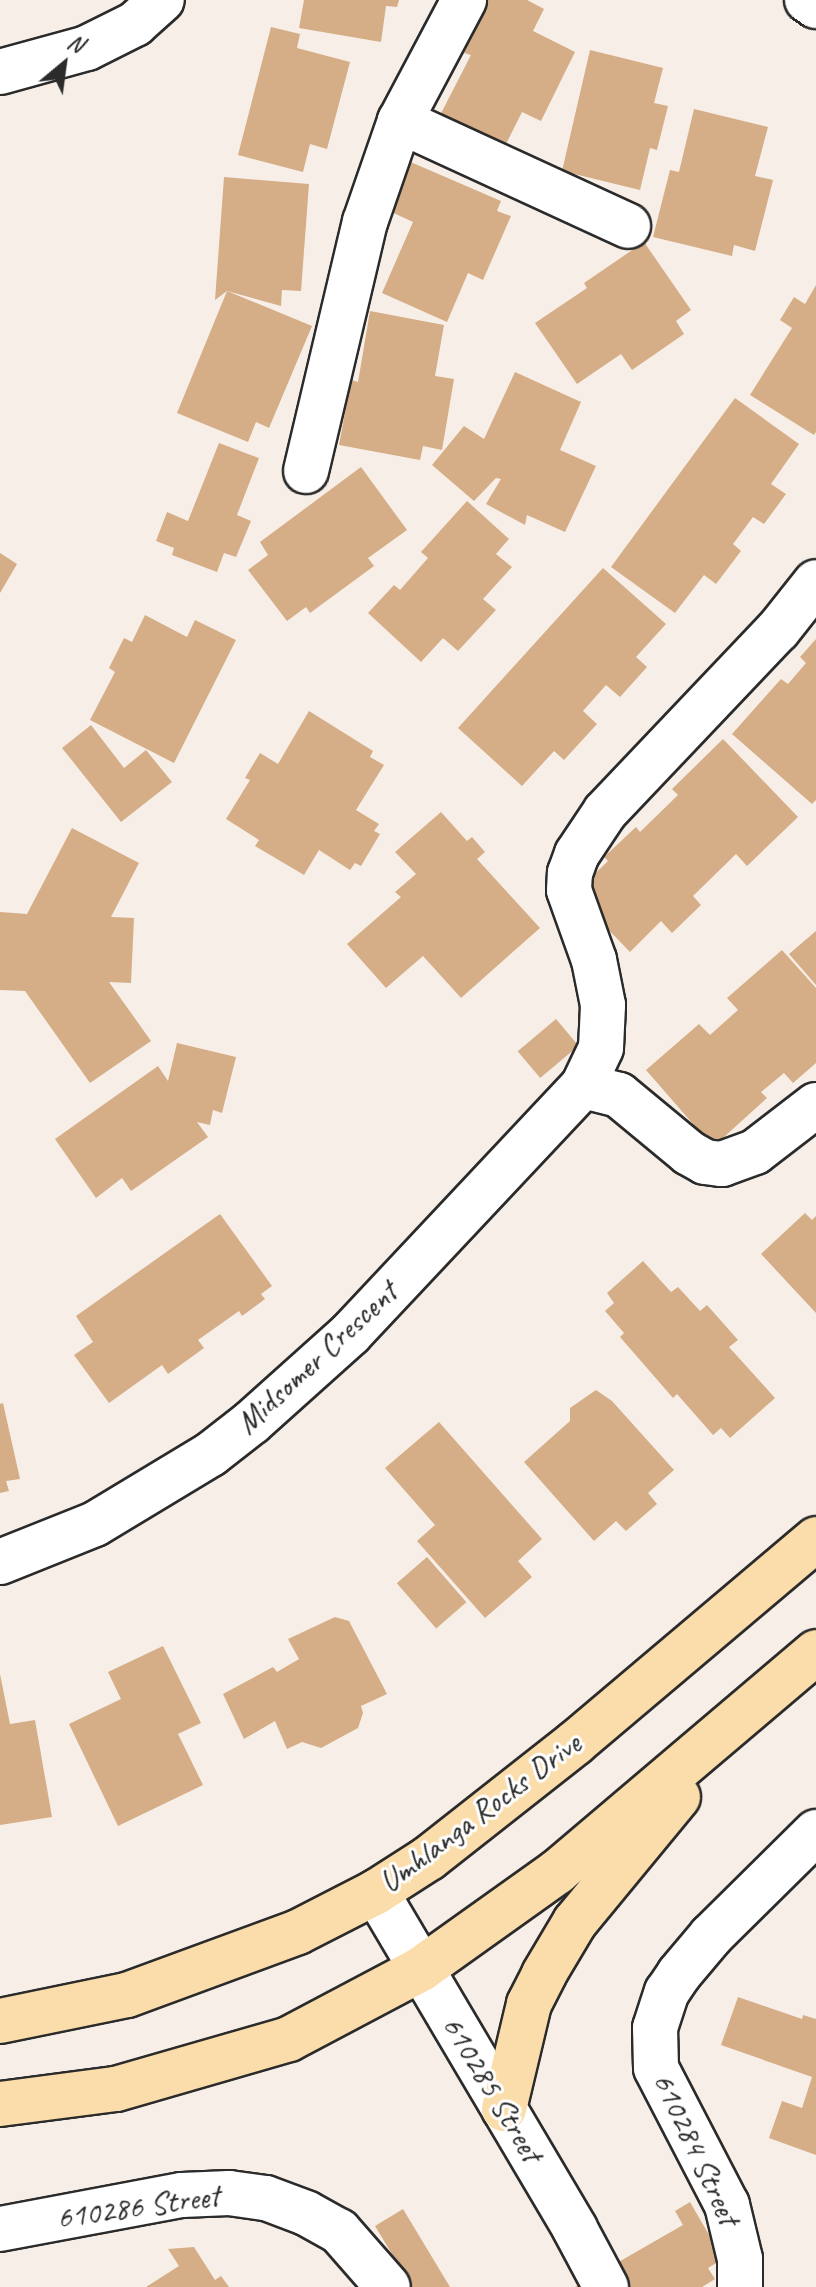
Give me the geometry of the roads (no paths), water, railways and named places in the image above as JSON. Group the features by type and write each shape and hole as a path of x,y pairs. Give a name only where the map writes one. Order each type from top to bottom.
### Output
{"main road":[{"name":"Umhlanga Rocks Drive","path":"0,2021 127,1995 298,1932 376,1892 429,1858 575,1743 816,1539"},
{"path":"0,2104 116,2089 289,2039 421,1969 557,1872 816,1652"},
{"path":"504,2109 529,2004 575,1922 760,1700"}],"street":[{"path":"0,72 87,48 135,24 162,0"},
{"path":"306,471 365,222 400,121 464,0"},
{"path":"807,0 816,6"},
{"path":"400,121 628,226"},
{"name":"Midsomer Crescent","path":"0,1562 95,1524 184,1472 252,1422 350,1334 583,1086 601,1048 603,1005 594,960 569,890 577,854 605,812 778,630 816,582"},
{"path":"583,1086 619,1095 689,1153 705,1162 722,1164 755,1152 816,1105"},
{"name":"610284 Street","path":"740,2287 740,2259 727,2205 656,2068 655,2028 667,1992 679,1974 711,1936 816,1832"},
{"name":"610285 Street","path":"376,1892 606,2287"},
{"name":"610286 Street","path":"0,2229 182,2195 229,2193 266,2198 306,2213 339,2231 388,2287"}]}
